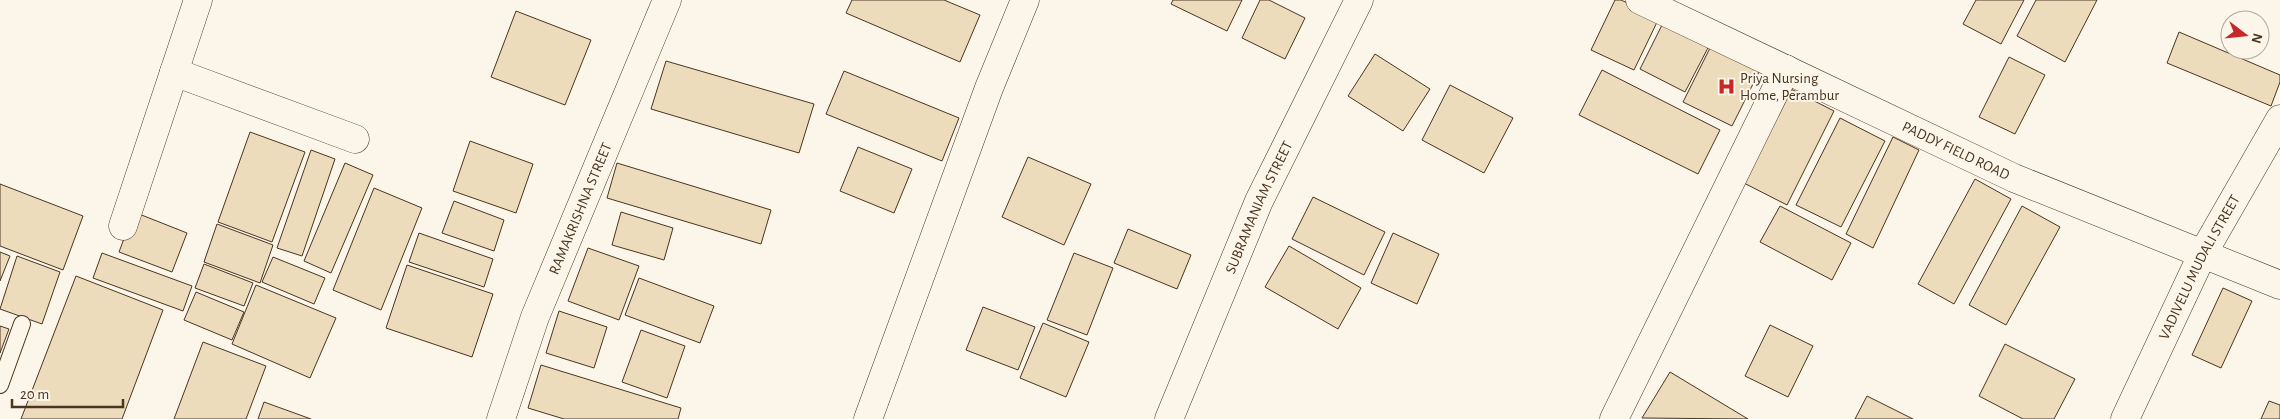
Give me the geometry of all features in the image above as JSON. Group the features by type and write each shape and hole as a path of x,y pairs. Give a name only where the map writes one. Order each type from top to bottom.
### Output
{"street":[{"path":"123,226 198,0"},
{"name":"RAMAKRISHNA STREET","path":"501,419 535,318 667,0"},
{"path":"868,419 989,88 1025,0"},
{"name":"SUBRAMANIAM STREET","path":"1169,419 1259,201 1359,0"},
{"name":"PADDY FIELD ROAD","path":"1640,0 2014,178 2280,285"},
{"path":"1614,419 1786,69"},
{"path":"174,72 355,139"},
{"name":"VADIVELU MUDALI STREET","path":"2125,419 2202,255 2280,119"}],"lane":[{"path":"0,385 22,324"}],"building":[{"path":"852,0 944,0 980,15 960,62 846,13"},
{"path":"1173,0 1242,0 1227,31 1171,4"},
{"path":"1260,0 1269,0 1305,18 1285,59 1242,38"},
{"path":"1615,0 1621,0 1659,18 1634,70 1591,50"},
{"path":"1976,0 2024,0 2001,44 1963,24"},
{"path":"2036,0 2097,0 2065,62 2017,36"},
{"path":"516,11 591,40 565,105 491,77"},
{"path":"1665,19 1711,42 1685,92 1640,69"},
{"path":"2179,32 2220,49 2220,60 2245,60 2280,75 2280,82 2271,106 2167,63"},
{"path":"1712,44 1761,68 1732,126 1683,102"},
{"path":"1375,54 1430,89 1403,131 1348,96"},
{"path":"2009,57 2045,75 2015,134 1979,117"},
{"path":"666,61 814,104 799,153 651,109"},
{"path":"1602,70 1720,130 1698,174 1579,115"},
{"path":"844,71 959,118 942,161 826,114"},
{"path":"1450,85 1513,118 1484,173 1422,140"},
{"path":"1787,87 1834,111 1787,205 1740,181"},
{"path":"1840,118 1885,141 1841,227 1796,205"},
{"path":"250,132 305,152 272,242 218,222"},
{"path":"1893,137 1919,150 1873,248 1846,234"},
{"path":"470,141 533,164 516,213 453,191"},
{"path":"858,147 912,169 894,213 840,191"},
{"path":"311,150 335,159 302,256 277,248"},
{"path":"1028,157 1091,184 1064,245 1002,217"},
{"path":"345,163 373,175 331,273 304,261"},
{"path":"617,163 771,210 761,244 607,198"},
{"path":"1975,179 2011,199 1954,304 1918,284"},
{"path":"0,184 83,216 63,270 0,246"},
{"path":"374,188 422,208 381,310 333,290"},
{"path":"1313,197 1385,232 1364,275 1292,239"},
{"path":"454,201 504,220 494,251 442,233"},
{"path":"1780,206 1851,243 1832,280 1760,242"},
{"path":"2022,206 2060,227 2006,325 1969,305"},
{"path":"134,212 187,233 172,272 119,252"},
{"path":"621,212 673,228 664,260 612,245"},
{"path":"217,224 273,245 260,283 204,262"},
{"path":"1128,229 1191,255 1177,289 1114,263"},
{"path":"419,233 493,259 484,287 409,262"},
{"path":"1393,233 1439,254 1417,304 1371,283"},
{"path":"1289,246 1361,288 1338,329 1265,287"},
{"path":"588,248 639,266 619,320 568,301"},
{"path":"0,252 10,256 0,281"},
{"path":"102,253 192,286 183,311 93,278"},
{"path":"1074,253 1113,268 1087,335 1047,320"},
{"path":"17,256 60,272 42,324 0,309"},
{"path":"273,257 325,278 314,304 262,282"},
{"path":"204,264 253,283 244,306 195,288"},
{"path":"407,265 493,294 472,357 386,328"},
{"path":"76,276 163,310 122,419 21,419"},
{"path":"639,278 714,306 700,343 625,315"},
{"path":"256,285 336,318 310,378 232,344"},
{"path":"2223,288 2252,301 2221,368 2192,355"},
{"path":"196,292 244,312 232,340 184,320"},
{"path":"983,307 1035,327 1018,370 966,350"},
{"path":"559,311 607,327 594,368 546,353"},
{"path":"1043,323 1089,342 1066,397 1020,378"},
{"path":"1770,325 1813,346 1788,397 1745,376"},
{"path":"0,326 9,329 0,353"},
{"path":"641,330 685,346 667,398 622,382"},
{"path":"203,342 266,366 246,419 174,419"},
{"path":"2005,344 2075,379 2054,419 2023,419 1979,396"},
{"path":"541,365 681,408 678,419 564,419 528,408"},
{"path":"1670,372 1748,419 1642,418"},
{"path":"1867,396 1913,419 1855,419"},
{"path":"2269,401 2280,405 2280,419 2261,419"},
{"path":"264,402 311,419 258,419"}],"place":[{"name":"Priya Nursing Home, Perambur","path":"1726,87"}]}
